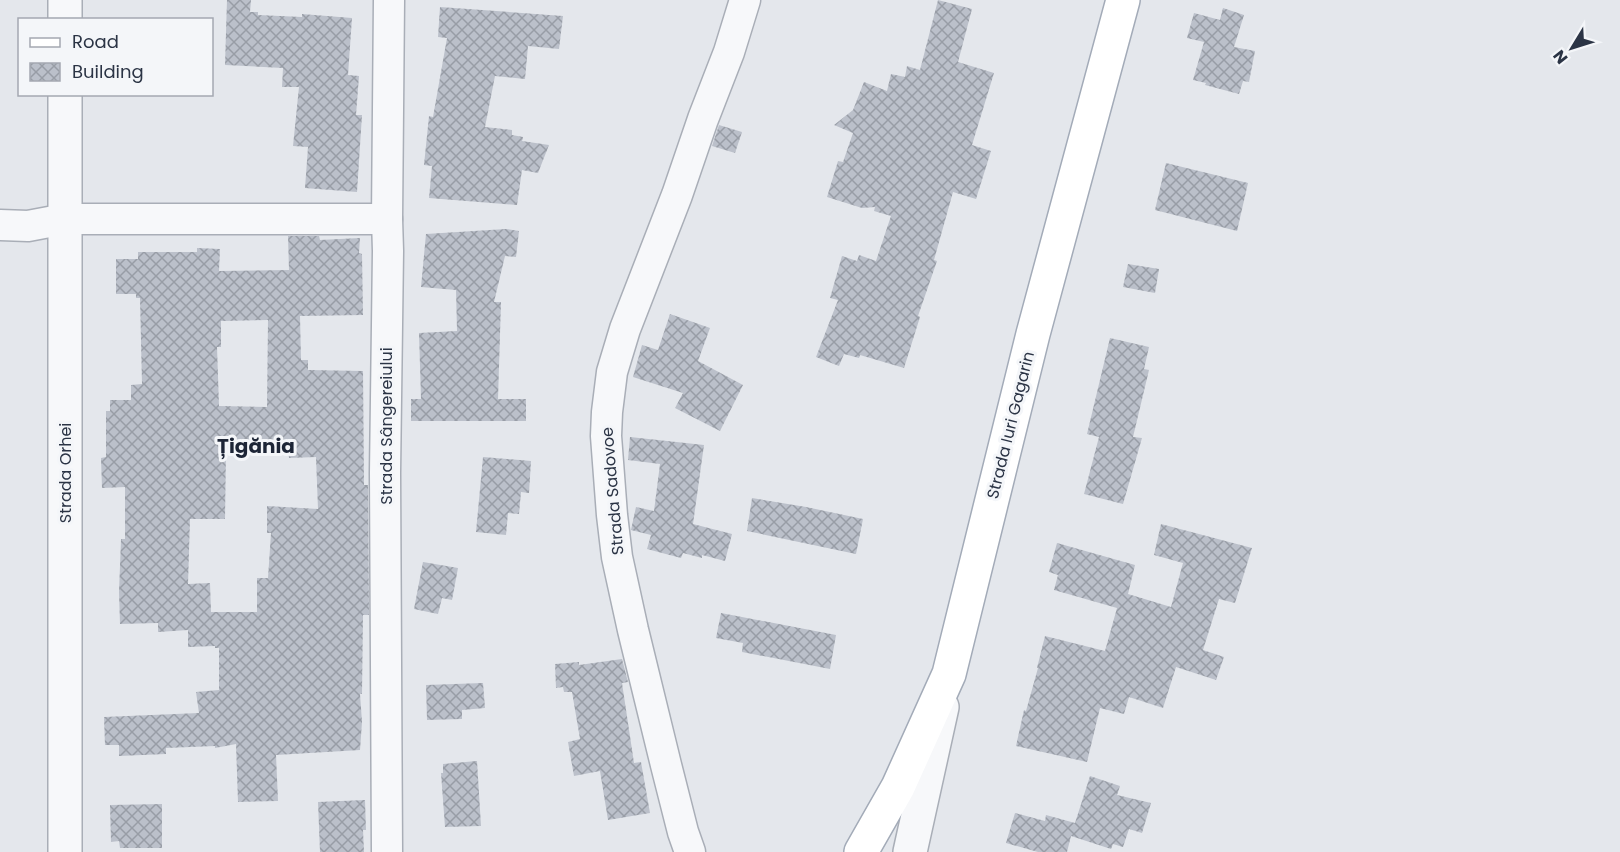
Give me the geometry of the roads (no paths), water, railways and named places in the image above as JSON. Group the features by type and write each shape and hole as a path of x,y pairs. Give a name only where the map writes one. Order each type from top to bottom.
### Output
{"main road":[{"name":"Strada Iuri Gagarin","path":"949,674 1033,334 1123,0"},
{"path":"861,852 898,787 949,674"}],"street":[{"path":"65,0 65,18"},
{"name":"Strada Sângereiului","path":"387,852 385,473 388,0"},
{"name":"Strada Sadovoe","path":"690,852 633,630 617,557 606,436 607,412 612,372 625,329 677,195 703,118 729,52 745,0"},
{"name":"Strada Orhei","path":"65,96 65,852"},
{"path":"0,225 28,226 65,219 387,219"},
{"name":"Strada Iuri Gagarin","path":"910,852 949,674"}],"district":[{"name":"Țigănia","path":"256,446"}]}
